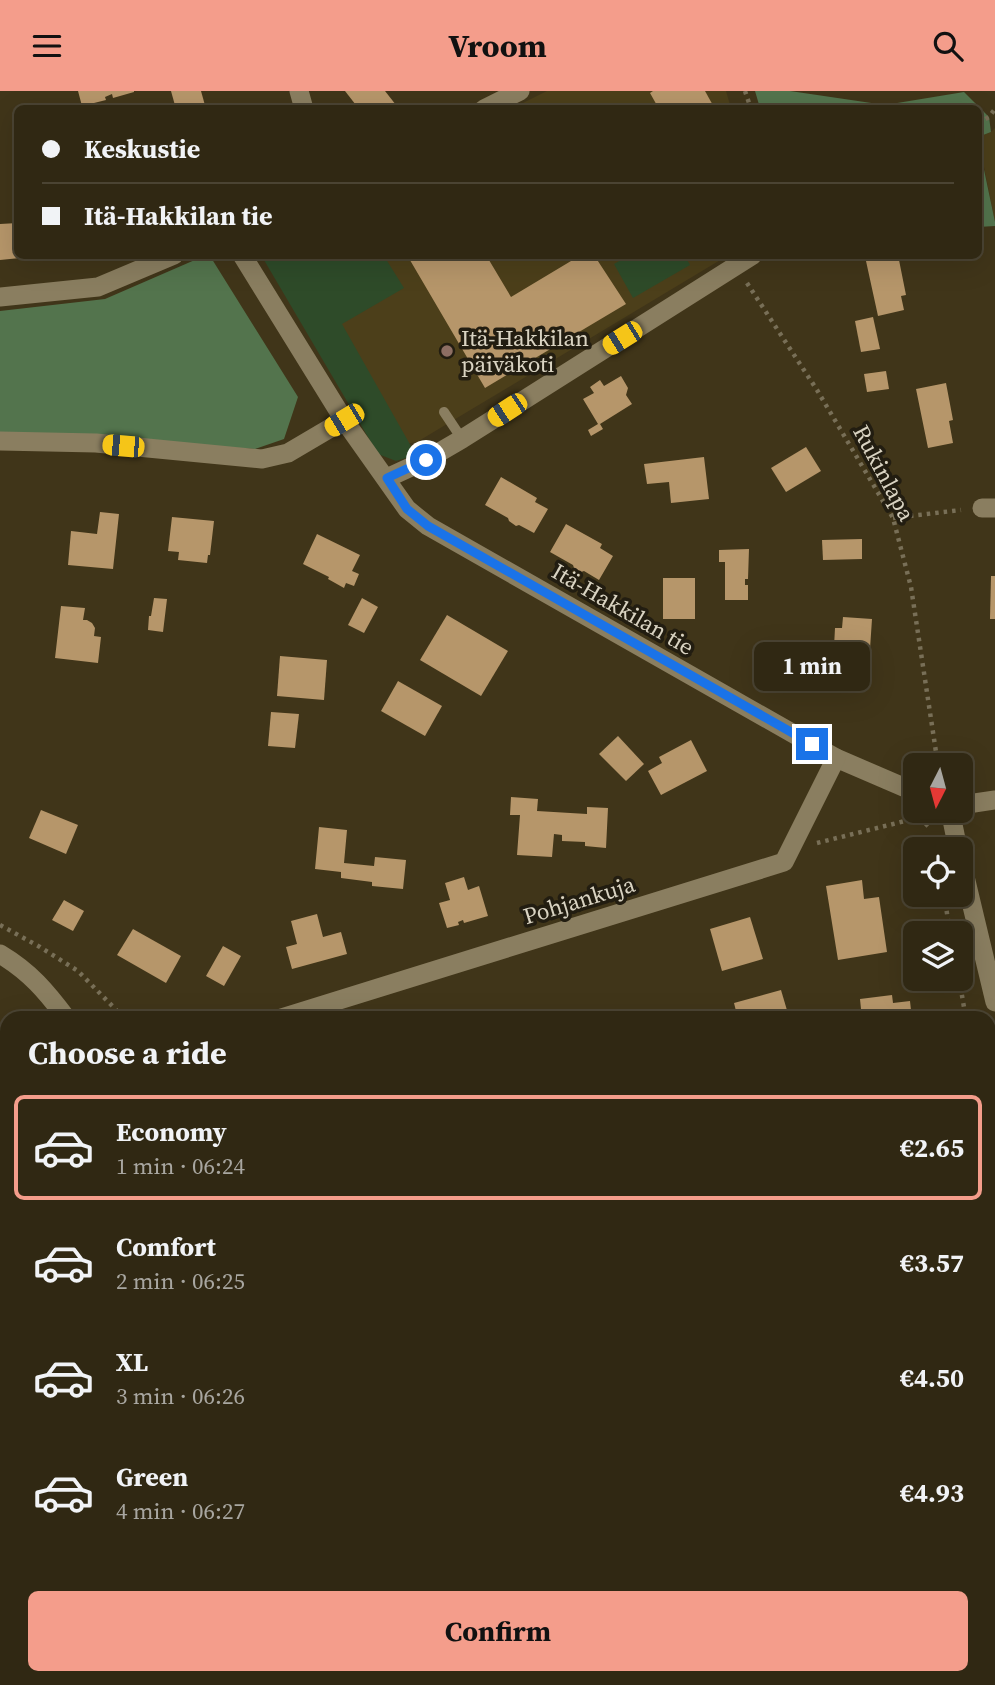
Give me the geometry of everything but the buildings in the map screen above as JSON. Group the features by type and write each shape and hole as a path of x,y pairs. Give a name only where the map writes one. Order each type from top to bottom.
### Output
{"street":[{"path":"492,105 520,91"},
{"path":"0,297 98,287 164,259"},
{"name":"Itä-Hakkilan tie","path":"244,259 344,420 407,509 428,526 836,758 903,787"},
{"path":"387,478 462,439 747,259"},
{"path":"0,441 96,443 262,460 288,453 344,420"},
{"path":"784,862 836,758"},
{"path":"973,803 995,800"},
{"name":"Pohjankuja","path":"304,1011 784,862"},
{"path":"972,907 995,1002"},
{"path":"0,954 38,983 61,1011"}],"lane":[{"path":"444,412 462,439"}],"path":[{"path":"982,121 995,109"},
{"name":"Rukinlapa","path":"736,267 817,390 892,519 911,587 936,753"},
{"path":"892,519 988,508"},
{"path":"784,862 799,859 814,844 903,821"},
{"path":"0,925 78,971 117,1011"},
{"path":"961,991 965,1011"}],"shaded area":[{"path":"547,91 726,91 730,105 519,105"},
{"path":"995,128 995,222 982,157 982,135"},
{"name":"Itä-Hakkilan päiväkoti","path":"273,259 722,259 417,442 400,445"}],"green space":[{"path":"755,91 790,91 885,105 759,105"},
{"path":"964,92 977,105 885,105"},
{"path":"982,110 989,117 991,132 982,135"},
{"path":"982,160 995,222 995,226 982,227"},
{"path":"197,259 212,259 298,397 284,439 255,449 0,433 0,311 105,299"},
{"path":"386,259 404,288 342,324 416,455 396,461 378,454 264,260"},
{"path":"623,259 687,259 690,265 633,298 614,264"}],"place":[{"name":"Itä-Hakkilan päiväkoti","path":"447,351"}],"route":[{"path":"426,460 387,478 407,509 428,526 812,744"}]}
